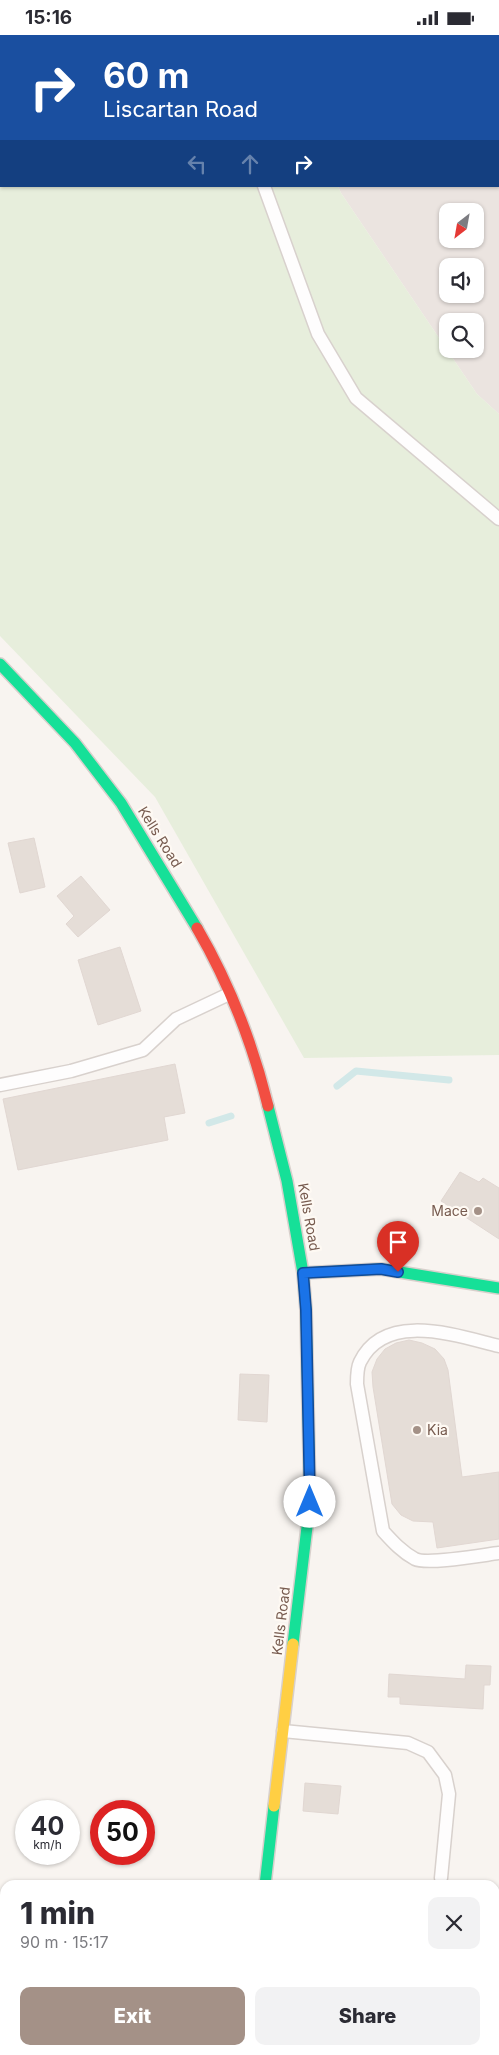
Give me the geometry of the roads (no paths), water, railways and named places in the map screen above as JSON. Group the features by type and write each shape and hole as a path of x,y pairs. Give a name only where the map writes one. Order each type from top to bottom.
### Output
{"main road":[{"name":"Kells Road","path":"0,664 75,743 121,803 206,944 229,994 260,1072 287,1181 303,1273 307,1320 310,1502 266,1880"},
{"path":"303,1273 381,1269 499,1288"}],"lane":[{"path":"264,187 318,334 356,398 499,519"},
{"path":"0,1085 71,1071 143,1050 176,1019 229,994"},
{"path":"499,1346 434,1330 392,1333 370,1346 359,1363 356,1384 383,1531 398,1547 417,1560 454,1560 499,1553"},
{"path":"283,1731 408,1743 428,1751 446,1775 449,1794 441,1878"}],"waterway":[{"path":"337,1086 356,1071 449,1080"},
{"path":"209,1123 231,1116"}],"place":[{"name":"Mace","path":"478,1211"},
{"name":"Kia","path":"417,1430"}]}
